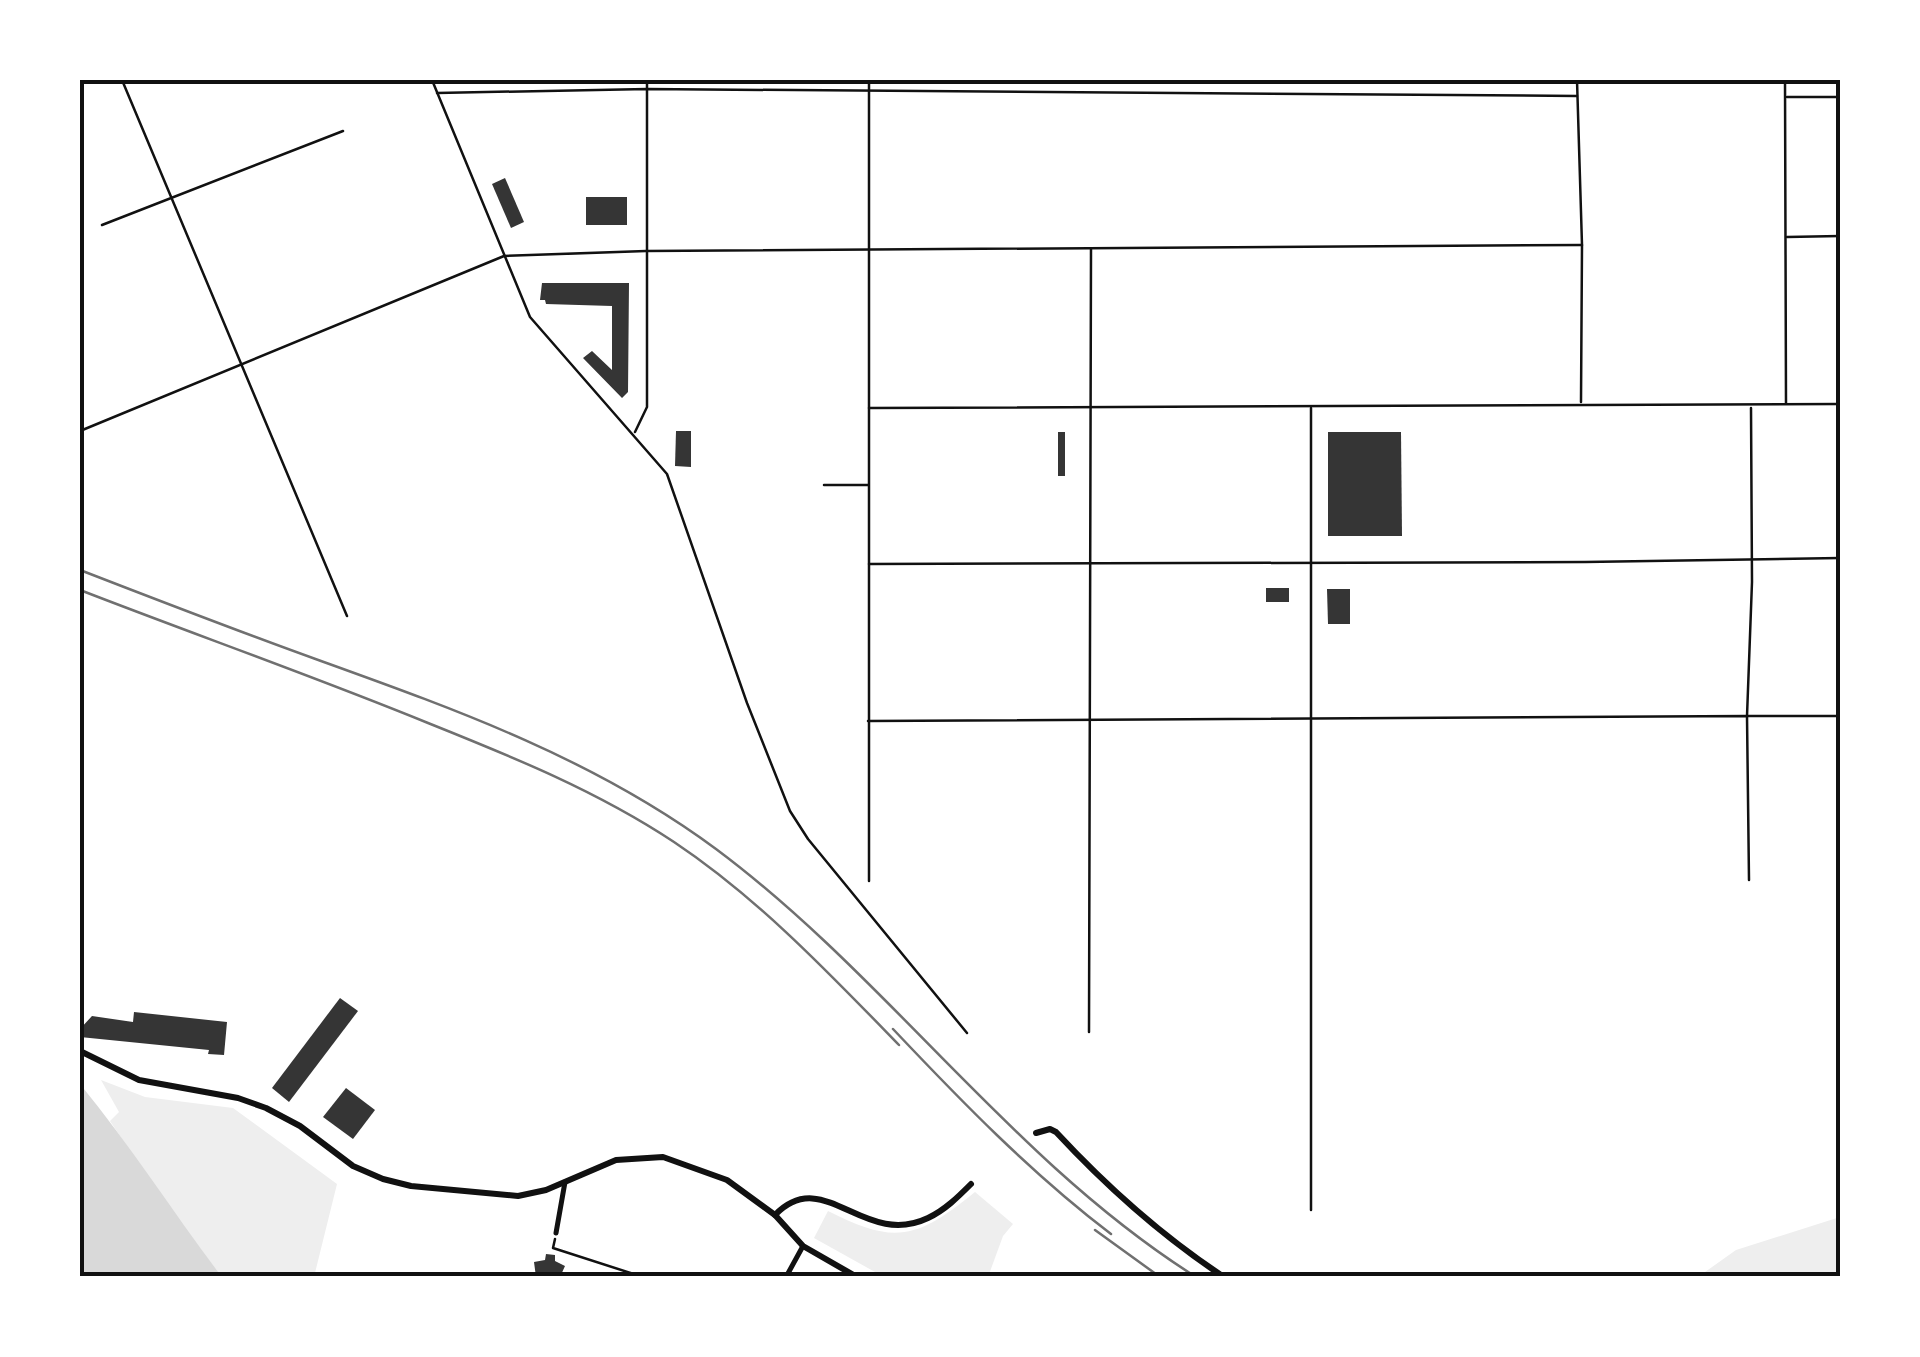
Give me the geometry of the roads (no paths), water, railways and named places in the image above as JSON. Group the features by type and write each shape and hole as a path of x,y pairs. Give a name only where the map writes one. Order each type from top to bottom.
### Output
{"street":[{"path":"80,1050 139,1080 238,1098 266,1108 353,1166 411,1186 518,1196 546,1190 616,1160 663,1156 727,1180 775,1215 803,1246 857,1277"},
{"path":"1036,1133 1050,1128 1056,1132 1132,1207 1224,1277"},
{"path":"556,1233 565,1181"},
{"path":"775,1215 796,1198 812,1196 878,1224 909,1225 948,1206 971,1184"},
{"path":"786,1277 803,1246"}],"lane":[{"path":"122,80 347,616"},
{"path":"432,80 530,317 668,474 790,812 966,1033"},
{"path":"634,434 648,406 647,80"},
{"path":"868,80 869,881"},
{"path":"1577,80 1581,404"},
{"path":"1785,80 1786,404"},
{"path":"438,93 647,89 1577,96"},
{"path":"1785,97 1840,97"},
{"path":"102,225 344,131"},
{"path":"1785,237 1840,236"},
{"path":"80,431 504,256 869,249 1582,245"},
{"path":"1088,1032 1091,248"},
{"path":"869,408 1840,404"},
{"path":"1749,880 1750,407"},
{"path":"1311,408 1311,1210"},
{"path":"824,486 870,486"},
{"path":"869,564 1840,558"},
{"path":"868,721 1840,716"}],"railway":[{"path":"80,570 526,740 670,817 779,900 1068,1179 1130,1231 1196,1277"},
{"path":"80,590 460,736 615,807 674,842 735,887 899,1045"},
{"path":"893,1029 1025,1162 1111,1234"},
{"path":"1095,1230 1160,1277"}]}
